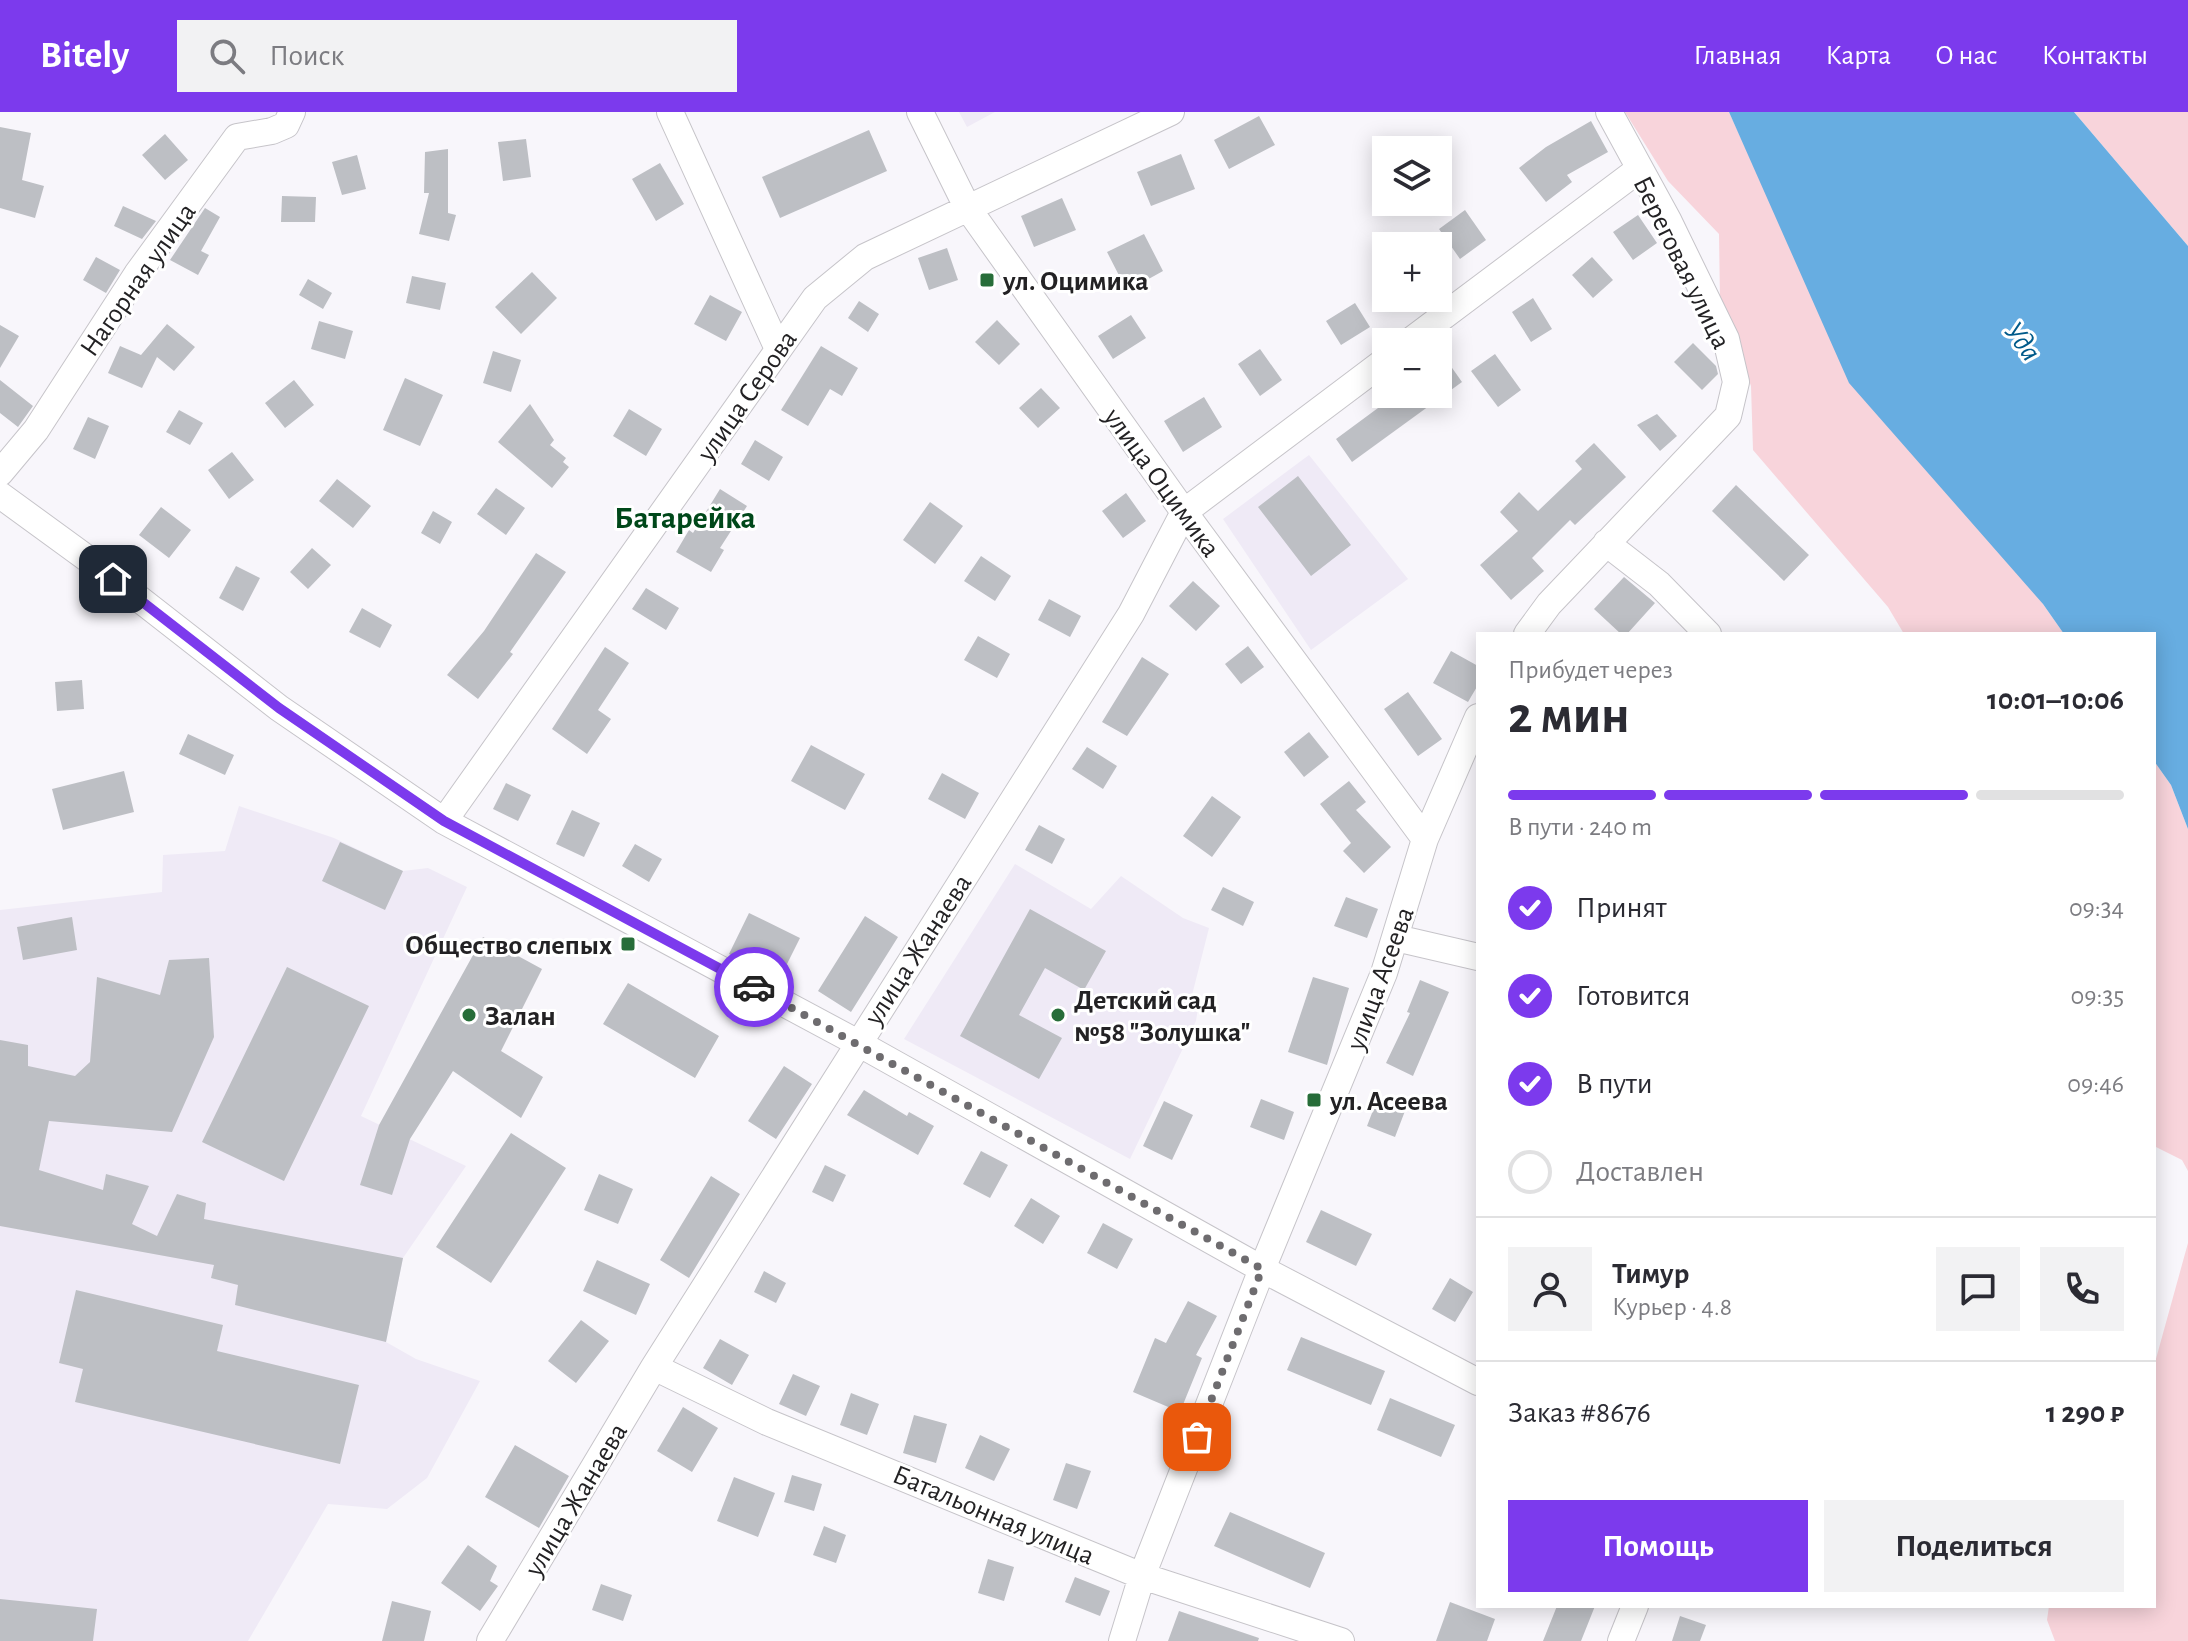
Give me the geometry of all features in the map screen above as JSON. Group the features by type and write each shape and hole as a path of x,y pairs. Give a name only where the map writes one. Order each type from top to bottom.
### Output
{"street":[{"name":"Нагорная улица","path":"0,473 36,430 137,274 237,137 272,131 286,125 292,112"},
{"path":"670,112 778,349"},
{"name":"улица Оцимика","path":"920,112 967,207 1184,512 1425,839"},
{"name":"улица Серова","path":"444,821 815,298 865,257 1171,112"},
{"name":"Береговая улица","path":"1606,543 1728,416 1736,382 1726,339 1668,220 1609,112"},
{"path":"1428,328 1638,170"},
{"name":"улица Жанаева","path":"490,1641 654,1367 1131,614 1184,512 1372,371"},
{"path":"0,495 92,562 279,708 444,821 858,1043 1262,1269 1476,1381"},
{"path":"1528,632 1549,604 1606,543 1659,584 1706,632"},
{"name":"улица Асеева","path":"1122,1641 1142,1576 1396,938 1425,839 1473,745"},
{"path":"1396,938 1476,957"},
{"name":"Батальонная улица","path":"654,1367 767,1422 1142,1576 1341,1641"},
{"path":"1621,1641 1634,1608"}],"shaded area":[{"path":"959,112 995,112 967,127"},
{"path":"1625,112 1729,112 1786,237 2063,632 1903,632 1888,607 1753,450 1751,386 1720,301 1719,234 1668,181"},
{"path":"2074,112 2188,112 2188,246"},
{"path":"1309,455 1408,579 1311,650 1223,519"},
{"path":"2156,764 2171,785 2188,829 2188,1171 2182,1160 2156,1147"},
{"path":"239,806 334,838 403,871 428,868 467,887 361,1116 466,1166 403,1258 386,1342 416,1359 480,1381 427,1478 387,1509 328,1504 248,1641 0,1641 0,910 162,892 163,855 225,851"},
{"name":"Детский сад №58 \"Золушка\"","path":"1015,864 1091,909 1121,876 1183,918 1209,928 1189,1007 1198,1008 1196,1021 1130,1159 904,1039"},
{"path":"2188,1243 2188,1641 2055,1641 2047,1620 2049,1608 2156,1608 2156,1359"}],"water":[{"name":"Уда","path":"1729,112 2074,112 2188,246 2188,829 2171,785 2156,764 2156,632 2063,632 2043,604 1849,383"}],"building":[{"path":"1259,116 1275,145 1229,169 1214,140"},
{"path":"1591,121 1608,152 1567,175 1572,182 1546,202 1519,168 1546,147"},
{"path":"0,127 31,133 22,180 44,186 35,218 0,208"},
{"path":"869,130 887,171 780,218 762,177"},
{"path":"165,134 188,160 165,180 142,155"},
{"path":"526,139 531,177 503,181 498,142"},
{"path":"448,149 448,213 456,215 449,241 419,234 429,193 424,193 425,152"},
{"path":"1181,154 1195,189 1151,206 1137,172"},
{"path":"357,155 366,189 342,195 332,162"},
{"path":"660,163 684,204 656,221 632,179"},
{"path":"282,196 316,197 315,222 281,222"},
{"path":"1062,198 1076,230 1034,247 1021,216"},
{"path":"123,206 156,221 142,239 114,226"},
{"path":"205,208 220,217 201,251 209,255 198,275 170,260"},
{"path":"1465,210 1486,240 1460,259 1452,248 1452,232 1441,232 1439,229"},
{"path":"1638,215 1657,243 1633,260 1613,232"},
{"path":"1144,234 1163,271 1127,291 1107,252"},
{"path":"947,248 958,280 929,290 918,258"},
{"path":"96,257 120,270 106,293 83,280"},
{"path":"1592,257 1613,280 1593,298 1572,275"},
{"path":"532,272 557,298 521,334 495,307"},
{"path":"412,276 446,283 440,310 406,303"},
{"path":"308,279 332,293 323,309 299,295"},
{"path":"710,295 742,312 726,341 694,324"},
{"path":"1533,298 1552,329 1531,342 1512,312"},
{"path":"859,301 879,314 868,332 848,318"},
{"path":"1355,303 1370,327 1341,345 1326,321"},
{"path":"1131,315 1146,338 1113,359 1098,336"},
{"path":"997,320 1020,344 999,365 975,342"},
{"path":"319,321 353,331 345,359 311,349"},
{"path":"167,324 195,347 174,371 157,357 142,388 108,373 120,346 141,355"},
{"path":"0,325 19,336 0,368"},
{"path":"1693,343 1716,366 1718,374 1702,390 1674,362"},
{"path":"821,346 858,368 842,396 830,389 808,426 781,410"},
{"path":"1260,349 1282,380 1260,396 1238,364"},
{"path":"493,351 521,360 511,392 483,383"},
{"path":"1495,354 1521,390 1498,407 1471,371"},
{"path":"1452,368 1462,382 1452,389"},
{"path":"405,378 443,395 420,446 383,430"},
{"path":"0,380 33,406 18,427 0,413"},
{"path":"294,380 314,405 285,428 265,403"},
{"path":"1041,388 1060,408 1038,428 1019,408"},
{"path":"1204,397 1222,427 1183,452 1164,421"},
{"path":"530,404 554,440 550,445 566,458 563,462 569,467 552,488 498,442"},
{"path":"1378,408 1426,408 1352,462 1336,439"},
{"path":"629,409 662,429 646,456 613,436"},
{"path":"179,410 203,423 190,445 166,432"},
{"path":"1657,414 1677,436 1660,451 1637,425"},
{"path":"88,417 109,426 95,459 73,449"},
{"path":"755,440 783,457 769,481 741,464"},
{"path":"1594,443 1626,477 1575,525 1570,520 1532,558 1544,571 1511,600 1480,565 1518,531 1500,512 1519,492 1538,511 1582,469 1575,461"},
{"path":"232,452 254,480 229,499 208,470"},
{"path":"1298,476 1351,545 1311,576 1258,507"},
{"path":"337,479 371,506 353,528 319,501"},
{"path":"1736,485 1809,555 1784,581 1712,511"},
{"path":"496,488 525,508 506,535 477,514"},
{"path":"720,489 747,506 720,548 724,550 711,572 676,552 689,530 693,533"},
{"path":"1126,493 1146,521 1123,538 1102,511"},
{"path":"930,502 963,526 935,564 903,540"},
{"path":"161,507 191,530 169,558 139,535"},
{"path":"433,511 452,522 440,544 421,533"},
{"path":"312,548 331,565 308,589 290,572"},
{"path":"536,553 566,572 510,652 513,654 478,699 447,675 484,631"},
{"path":"981,556 1011,576 995,601 964,581"},
{"path":"236,566 260,578 243,611 219,598"},
{"path":"1624,577 1655,603 1629,632 1619,632 1594,609"},
{"path":"1193,581 1220,606 1196,631 1169,606"},
{"path":"646,588 679,608 666,630 632,609"},
{"path":"1049,599 1081,616 1070,637 1038,620"},
{"path":"362,608 392,625 380,648 349,632"},
{"path":"978,636 1010,654 997,678 964,660"},
{"path":"1248,646 1264,667 1241,684 1225,664"},
{"path":"605,647 629,663 598,710 611,719 587,754 552,729"},
{"path":"1451,651 1476,665 1476,688 1468,702 1433,683"},
{"path":"1142,657 1169,674 1127,736 1102,722"},
{"path":"82,680 84,709 57,711 55,682"},
{"path":"1408,692 1442,739 1418,756 1384,709"},
{"path":"1309,732 1329,757 1304,777 1284,752"},
{"path":"188,734 234,755 225,775 179,754"},
{"path":"811,745 865,774 845,810 791,781"},
{"path":"1087,747 1117,766 1103,789 1072,769"},
{"path":"124,771 134,812 63,830 52,789"},
{"path":"942,773 979,793 965,819 928,799"},
{"path":"1349,781 1366,802 1356,810 1391,847 1364,873 1343,851 1351,843 1320,804"},
{"path":"506,783 531,795 518,821 493,809"},
{"path":"1212,796 1241,817 1212,857 1183,836"},
{"path":"572,810 600,823 584,857 556,844"},
{"path":"1039,825 1065,839 1052,864 1025,850"},
{"path":"340,842 403,871 385,910 322,881"},
{"path":"635,844 662,859 649,882 622,866"},
{"path":"1223,887 1254,902 1243,926 1211,910"},
{"path":"1346,897 1378,909 1367,938 1334,926"},
{"path":"1030,909 1106,951 1084,990 1045,968 1019,1015 1062,1038 1039,1079 960,1036"},
{"path":"749,913 800,938 780,978 729,954"},
{"path":"865,916 898,937 851,1012 818,991"},
{"path":"72,917 77,950 23,960 17,927"},
{"path":"483,937 542,969 501,1051 543,1077 521,1118 453,1071 410,1139 392,1195 360,1185 379,1125"},
{"path":"209,958 214,1037 172,1132 49,1121 39,1170 103,1190 106,1174 149,1186 132,1224 157,1236 177,1194 206,1203 204,1219 403,1258 386,1342 235,1305 238,1285 211,1278 214,1265 0,1226 0,1040 28,1045 28,1066 75,1076 90,1062 97,977 160,995 169,960"},
{"path":"287,967 369,1006 284,1181 202,1142"},
{"path":"1313,977 1349,988 1327,1065 1288,1052"},
{"path":"1420,980 1449,992 1413,1076 1386,1063 1410,1013 1407,1012"},
{"path":"628,983 719,1036 695,1078 603,1024"},
{"path":"784,1066 812,1084 776,1139 748,1121"},
{"path":"864,1090 907,1116 909,1112 934,1126 918,1155 847,1115"},
{"path":"1261,1099 1294,1112 1284,1140 1250,1127"},
{"path":"1377,1100 1405,1111 1395,1137 1367,1126"},
{"path":"1164,1101 1193,1115 1172,1160 1143,1146"},
{"path":"511,1133 566,1168 491,1283 436,1247"},
{"path":"981,1151 1008,1165 990,1198 963,1184"},
{"path":"825,1165 846,1175 833,1202 812,1192"},
{"path":"599,1174 633,1189 618,1224 584,1210"},
{"path":"711,1176 740,1194 689,1278 660,1260"},
{"path":"1031,1198 1060,1216 1043,1244 1014,1226"},
{"path":"1321,1210 1372,1234 1356,1266 1306,1242"},
{"path":"1103,1223 1133,1239 1117,1269 1087,1253"},
{"path":"597,1260 650,1284 636,1315 583,1291"},
{"path":"764,1271 786,1283 776,1303 754,1292"},
{"path":"1450,1278 1473,1292 1455,1322 1432,1309"},
{"path":"76,1290 223,1325 217,1351 359,1385 340,1464 75,1402 83,1369 59,1363"},
{"path":"1188,1301 1217,1316 1196,1355 1202,1358 1180,1412 1133,1392 1155,1338 1166,1343"},
{"path":"581,1320 609,1341 576,1383 548,1361"},
{"path":"1301,1337 1385,1371 1371,1405 1287,1370"},
{"path":"720,1339 749,1355 732,1385 703,1368"},
{"path":"793,1374 820,1386 806,1416 779,1404"},
{"path":"851,1393 879,1404 867,1435 840,1425"},
{"path":"1390,1398 1455,1425 1441,1457 1377,1430"},
{"path":"683,1407 718,1428 692,1472 657,1451"},
{"path":"914,1415 947,1424 936,1463 903,1453"},
{"path":"980,1435 1010,1449 994,1481 965,1468"},
{"path":"515,1445 569,1476 539,1528 485,1497"},
{"path":"1066,1463 1091,1471 1077,1509 1053,1500"},
{"path":"792,1475 822,1484 814,1511 784,1502"},
{"path":"734,1477 775,1493 758,1537 717,1521"},
{"path":"1230,1512 1325,1553 1310,1588 1214,1546"},
{"path":"824,1526 846,1535 836,1563 813,1555"},
{"path":"468,1545 497,1566 490,1581 498,1586 480,1611 441,1583"},
{"path":"988,1559 1014,1567 1004,1601 978,1593"},
{"path":"1075,1577 1110,1591 1100,1616 1065,1602"},
{"path":"601,1584 632,1595 623,1621 592,1610"},
{"path":"0,1599 97,1609 93,1641 0,1641"},
{"path":"392,1601 431,1611 424,1641 382,1641"},
{"path":"1450,1602 1495,1619 1487,1641 1436,1641"},
{"path":"1556,1608 1594,1608 1581,1641 1543,1641"},
{"path":"1179,1611 1259,1638 1258,1641 1168,1641"},
{"path":"1680,1616 1706,1625 1700,1641 1672,1641"}],"way so far":[{"path":"754,987 1262,1269 1197,1437"}],"place":[{"name":"ул. Оцимика","path":"987,280"},
{"name":"Общество слепых","path":"628,944"},
{"name":"Залан","path":"469,1015"},
{"name":"Детский сад №58 \"Золушка\"","path":"1058,1015"},
{"name":"ул. Асеева","path":"1314,1100"}],"district":[{"name":"Батарейка","path":"685,517"}],"route":[{"path":"113,579 279,708 444,821 754,987"}]}
